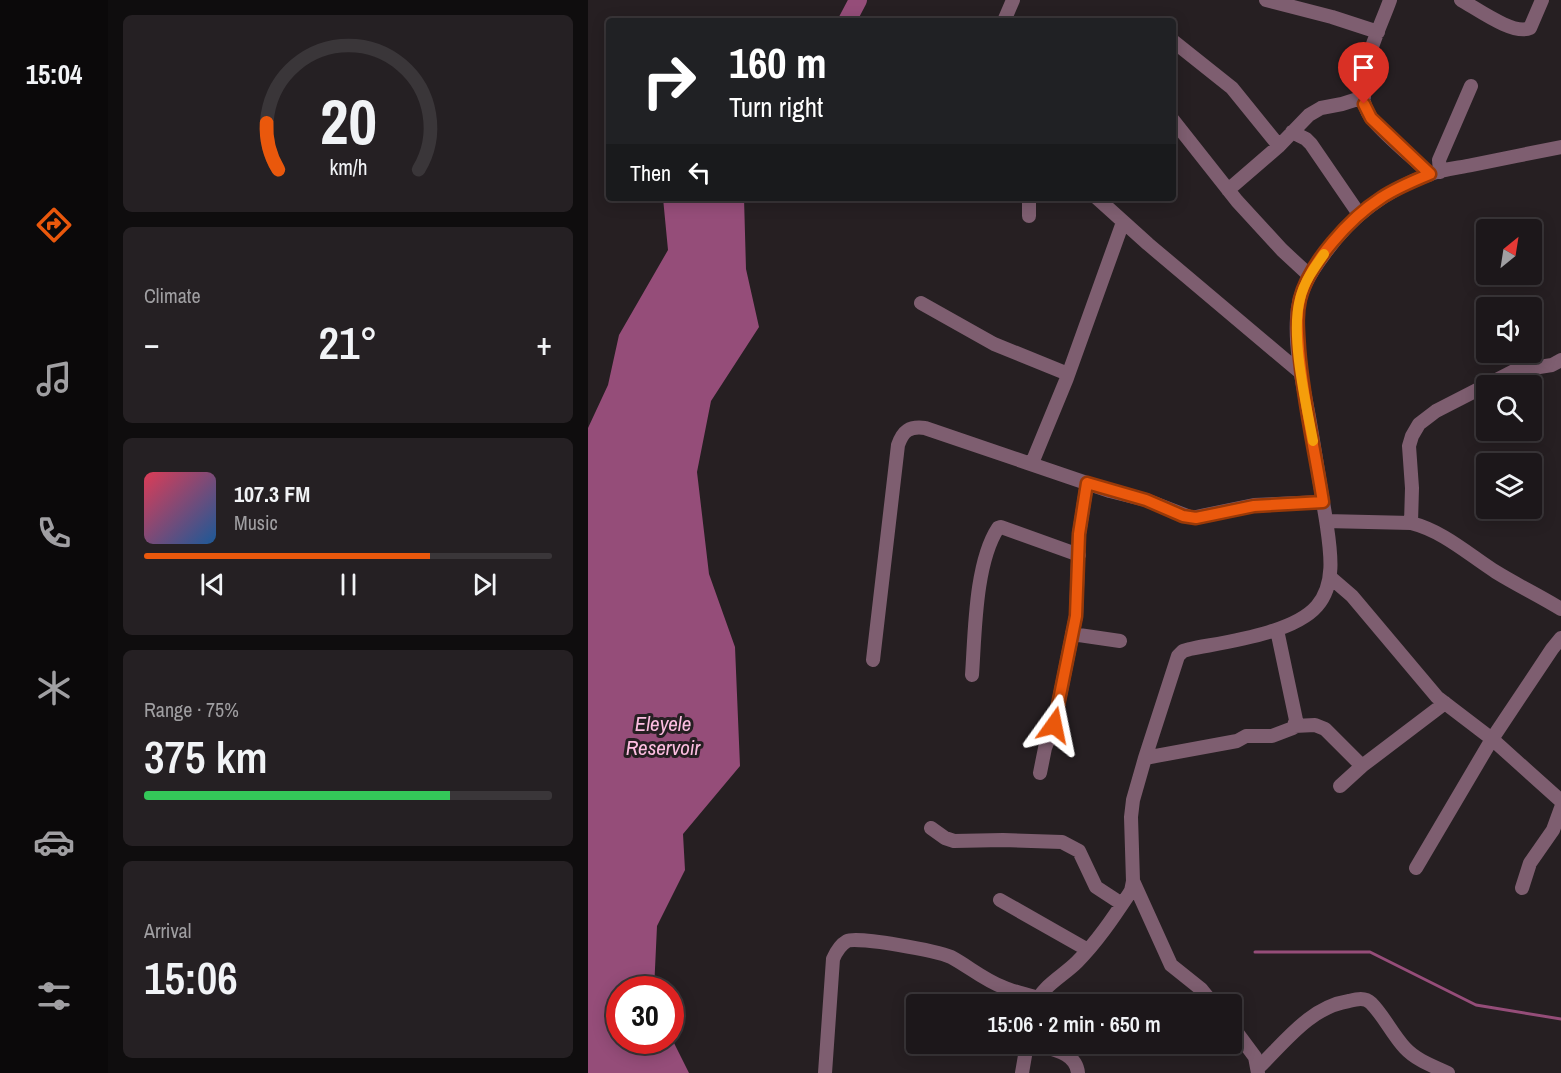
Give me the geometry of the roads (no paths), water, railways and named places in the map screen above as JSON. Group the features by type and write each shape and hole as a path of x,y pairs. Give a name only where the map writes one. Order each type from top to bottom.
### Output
{"street":[{"path":"1005,18 1013,0"},
{"path":"1266,0 1378,32"},
{"path":"1390,0 1364,76 1362,84 1364,104 1371,118 1435,173"},
{"path":"1461,0 1508,26 1525,31 1530,28 1542,0"},
{"path":"1176,43 1232,88 1279,146"},
{"path":"1435,173 1471,86"},
{"path":"1228,190 1279,146 1310,115 1321,108 1364,97"},
{"path":"1176,124 1228,190 1282,250 1309,275"},
{"path":"1292,132 1311,144 1359,214"},
{"path":"1044,994 1088,950 1131,891 1133,800 1174,667 1183,651 1277,630 1315,609 1324,597 1330,577 1330,545 1301,373 1297,319 1300,299 1309,275 1330,246 1359,214 1387,194 1435,173 1561,147"},
{"path":"1029,201 1029,216"},
{"path":"1100,201 1301,373"},
{"path":"1032,463 1068,374 1123,222"},
{"path":"921,303 994,344 1068,374"},
{"path":"1411,523 1412,488 1409,446 1419,424 1436,411 1514,371 1552,365 1561,360"},
{"path":"873,660 898,445 906,429 925,428 1087,483 1146,500 1183,516 1196,518 1254,506 1323,502"},
{"path":"1040,773 1054,725 1078,597 1081,517 1087,483"},
{"path":"1326,521 1411,523 1423,526 1445,537 1498,573 1561,609"},
{"path":"972,675 979,586 986,556 998,528 1008,529 1079,555"},
{"path":"1330,577 1352,596 1426,686 1492,739 1561,801"},
{"path":"1277,630 1296,720 1294,726"},
{"path":"1072,634 1120,641"},
{"path":"1416,868 1492,739 1551,649 1561,638"},
{"path":"1340,786 1362,766 1445,703"},
{"path":"1145,758 1237,741 1246,736 1272,736 1294,726 1315,725 1325,729 1362,766"},
{"path":"1522,888 1530,863 1553,830 1561,808"},
{"path":"931,828 945,838 954,841 1062,842 1078,851 1096,887 1122,904"},
{"path":"1133,881 1171,965 1205,994"},
{"path":"1000,900 1088,950"},
{"path":"825,1073 833,959 845,942 852,940 874,942 939,953 1017,994"},
{"path":"1258,1071 1310,1016 1325,1008 1361,999 1371,1003 1406,1049 1427,1064 1449,1073"},
{"path":"1242,1039 1255,1057 1258,1071"},
{"path":"1022,1073 1025,1054"},
{"path":"1065,1054 1074,1060 1078,1073"}],"water":[{"name":"Eleyele Reservoir","path":"663,201 744,201 746,269 759,327 711,401 697,472 709,574 735,647 740,766 683,834 685,870 657,926 655,976 606,976 606,1054 680,1054 689,1073 588,1073 588,428 608,385 619,335 668,250"}],"waterway":[{"path":"849,18 858,0"},
{"path":"1255,952 1370,952 1476,1005 1561,1019"}]}
